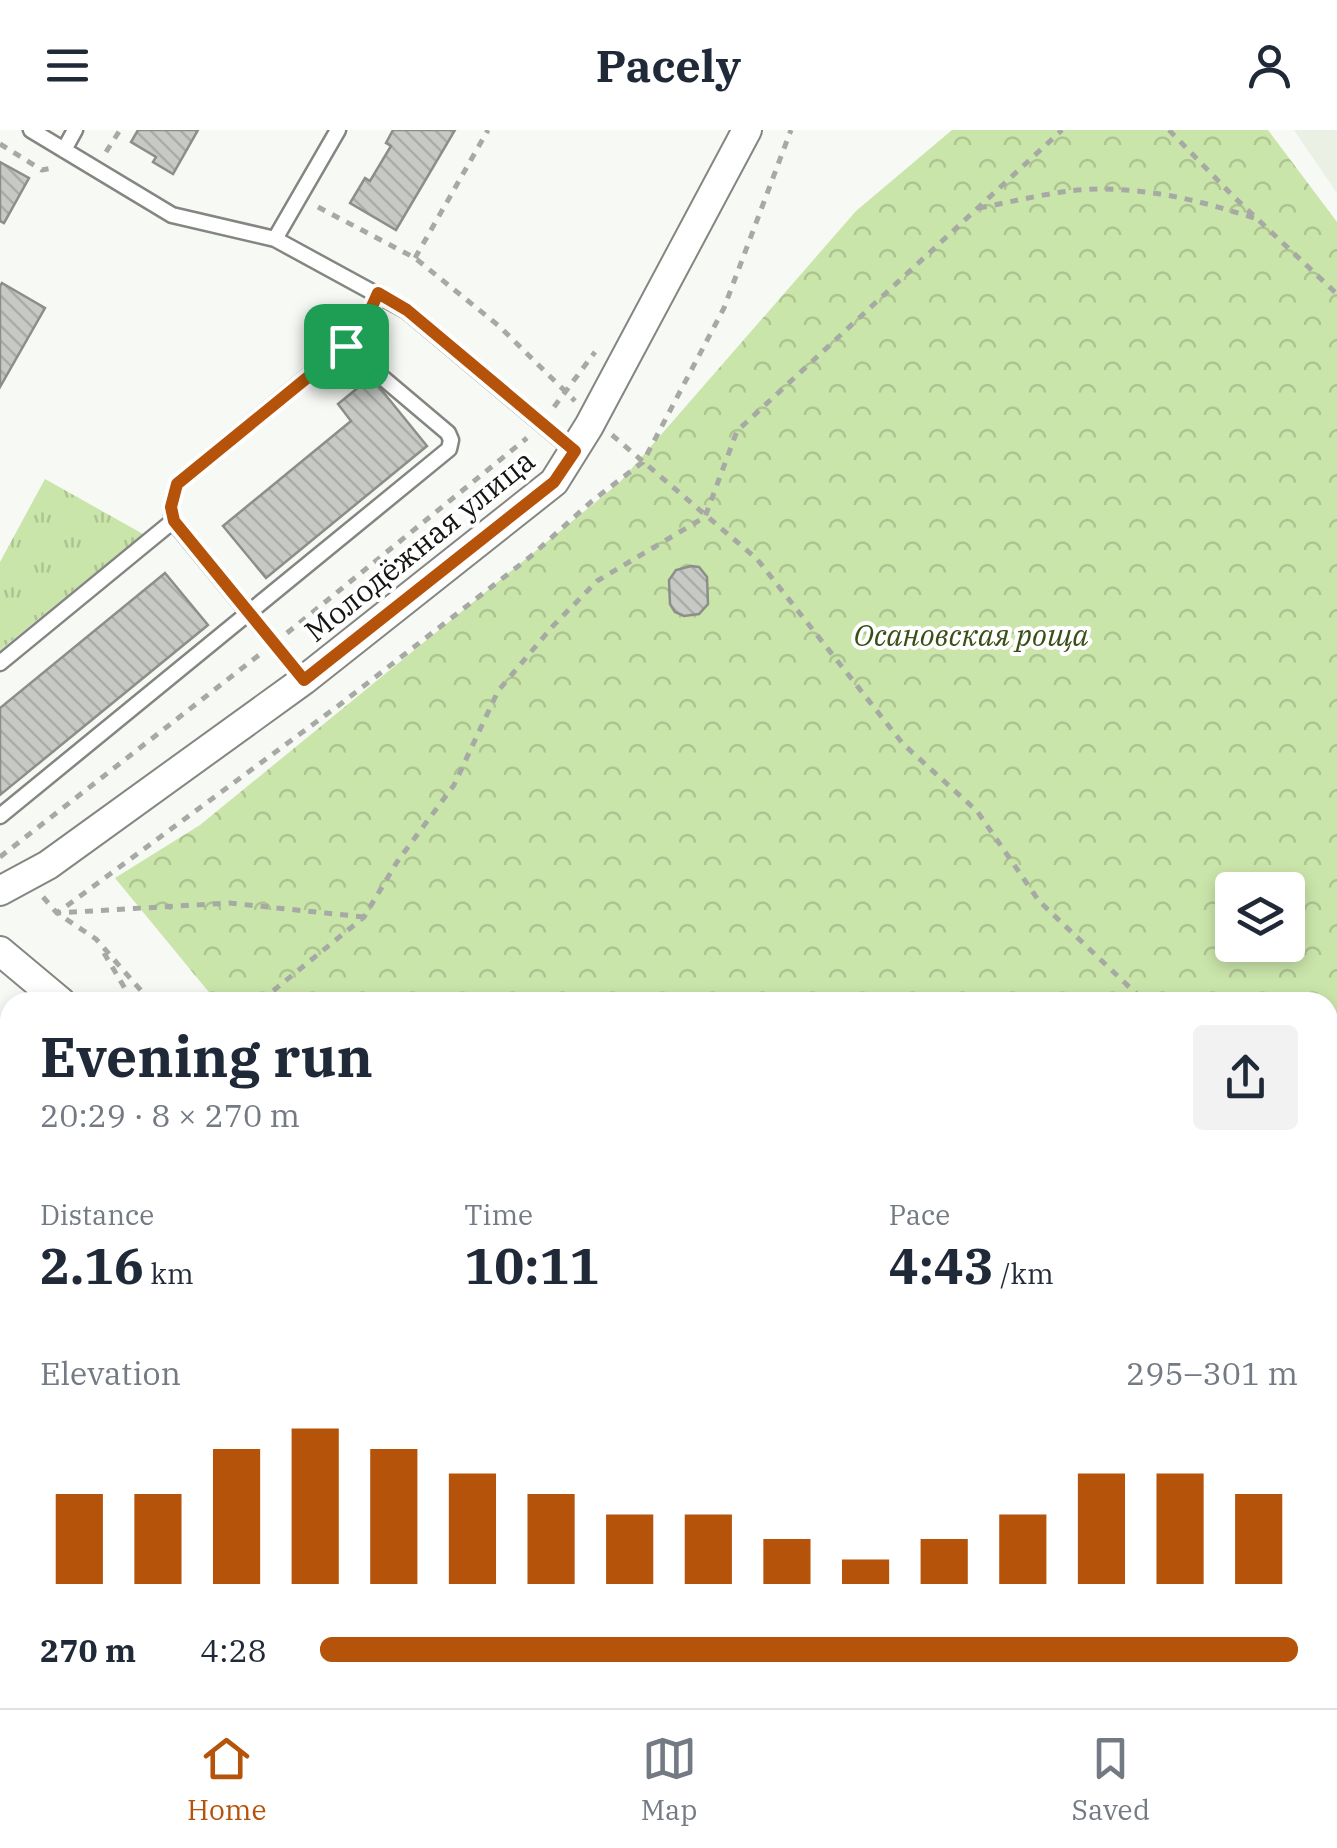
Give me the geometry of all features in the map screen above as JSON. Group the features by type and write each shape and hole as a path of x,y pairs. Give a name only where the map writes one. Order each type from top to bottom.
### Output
{"street":[{"name":"Молодёжная улица","path":"0,892 64,854 304,680 554,482 593,419 747,130"},
{"path":"0,951 49,992"}],"lane":[{"path":"31,130 172,215 275,239 407,310 575,451"},
{"path":"64,150 75,130"},
{"path":"275,239 338,130"},
{"path":"304,680 174,521 171,507 177,484 346,346 366,320 378,293"},
{"path":"0,816 450,449 448,433 346,346"},
{"path":"0,663 174,521"}],"path":[{"path":"415,258 488,130"},
{"path":"58,914 353,694 530,557 643,462 724,308 791,130"},
{"path":"272,992 364,917 397,862 454,784 498,691 541,640 597,582 705,518 736,430 1062,130"},
{"path":"1169,130 1337,294"},
{"path":"0,144 42,170"},
{"path":"976,208 1099,188 1207,202 1257,219"},
{"path":"313,204 415,258 499,326 593,419 756,559 904,744 977,811 1038,901 1134,992"},
{"path":"25,878 58,914 96,939 141,992"},
{"path":"58,914 229,903 364,917"},
{"path":"96,939 127,992"}],"shaded area":[{"path":"1294,130 1337,130 1337,193"}],"green space":[{"name":"Осановская роща","path":"952,130 1268,130 1337,222 1337,992 209,992 115,878 200,825 619,483 856,211"},
{"path":"45,479 143,534 0,650 0,562"}],"building":[{"path":"138,130 198,130 173,174 153,162 156,157 131,142"},
{"path":"393,130 455,130 396,230 350,203 365,178 370,181 391,146 386,143"},
{"path":"0,162 29,178 4,223 0,221"},
{"path":"2,283 45,308 0,387 0,286"},
{"path":"371,377 427,446 266,578 223,526 351,421 338,404"},
{"path":"699,567 707,577 708,604 699,614 684,616 670,604 669,580 676,570"},
{"path":"165,573 208,625 0,795 0,708"}],"route":[{"path":"378,293 407,310 575,451 554,482 304,680 174,521 171,507 177,484 346,346 366,320 378,293"}]}
